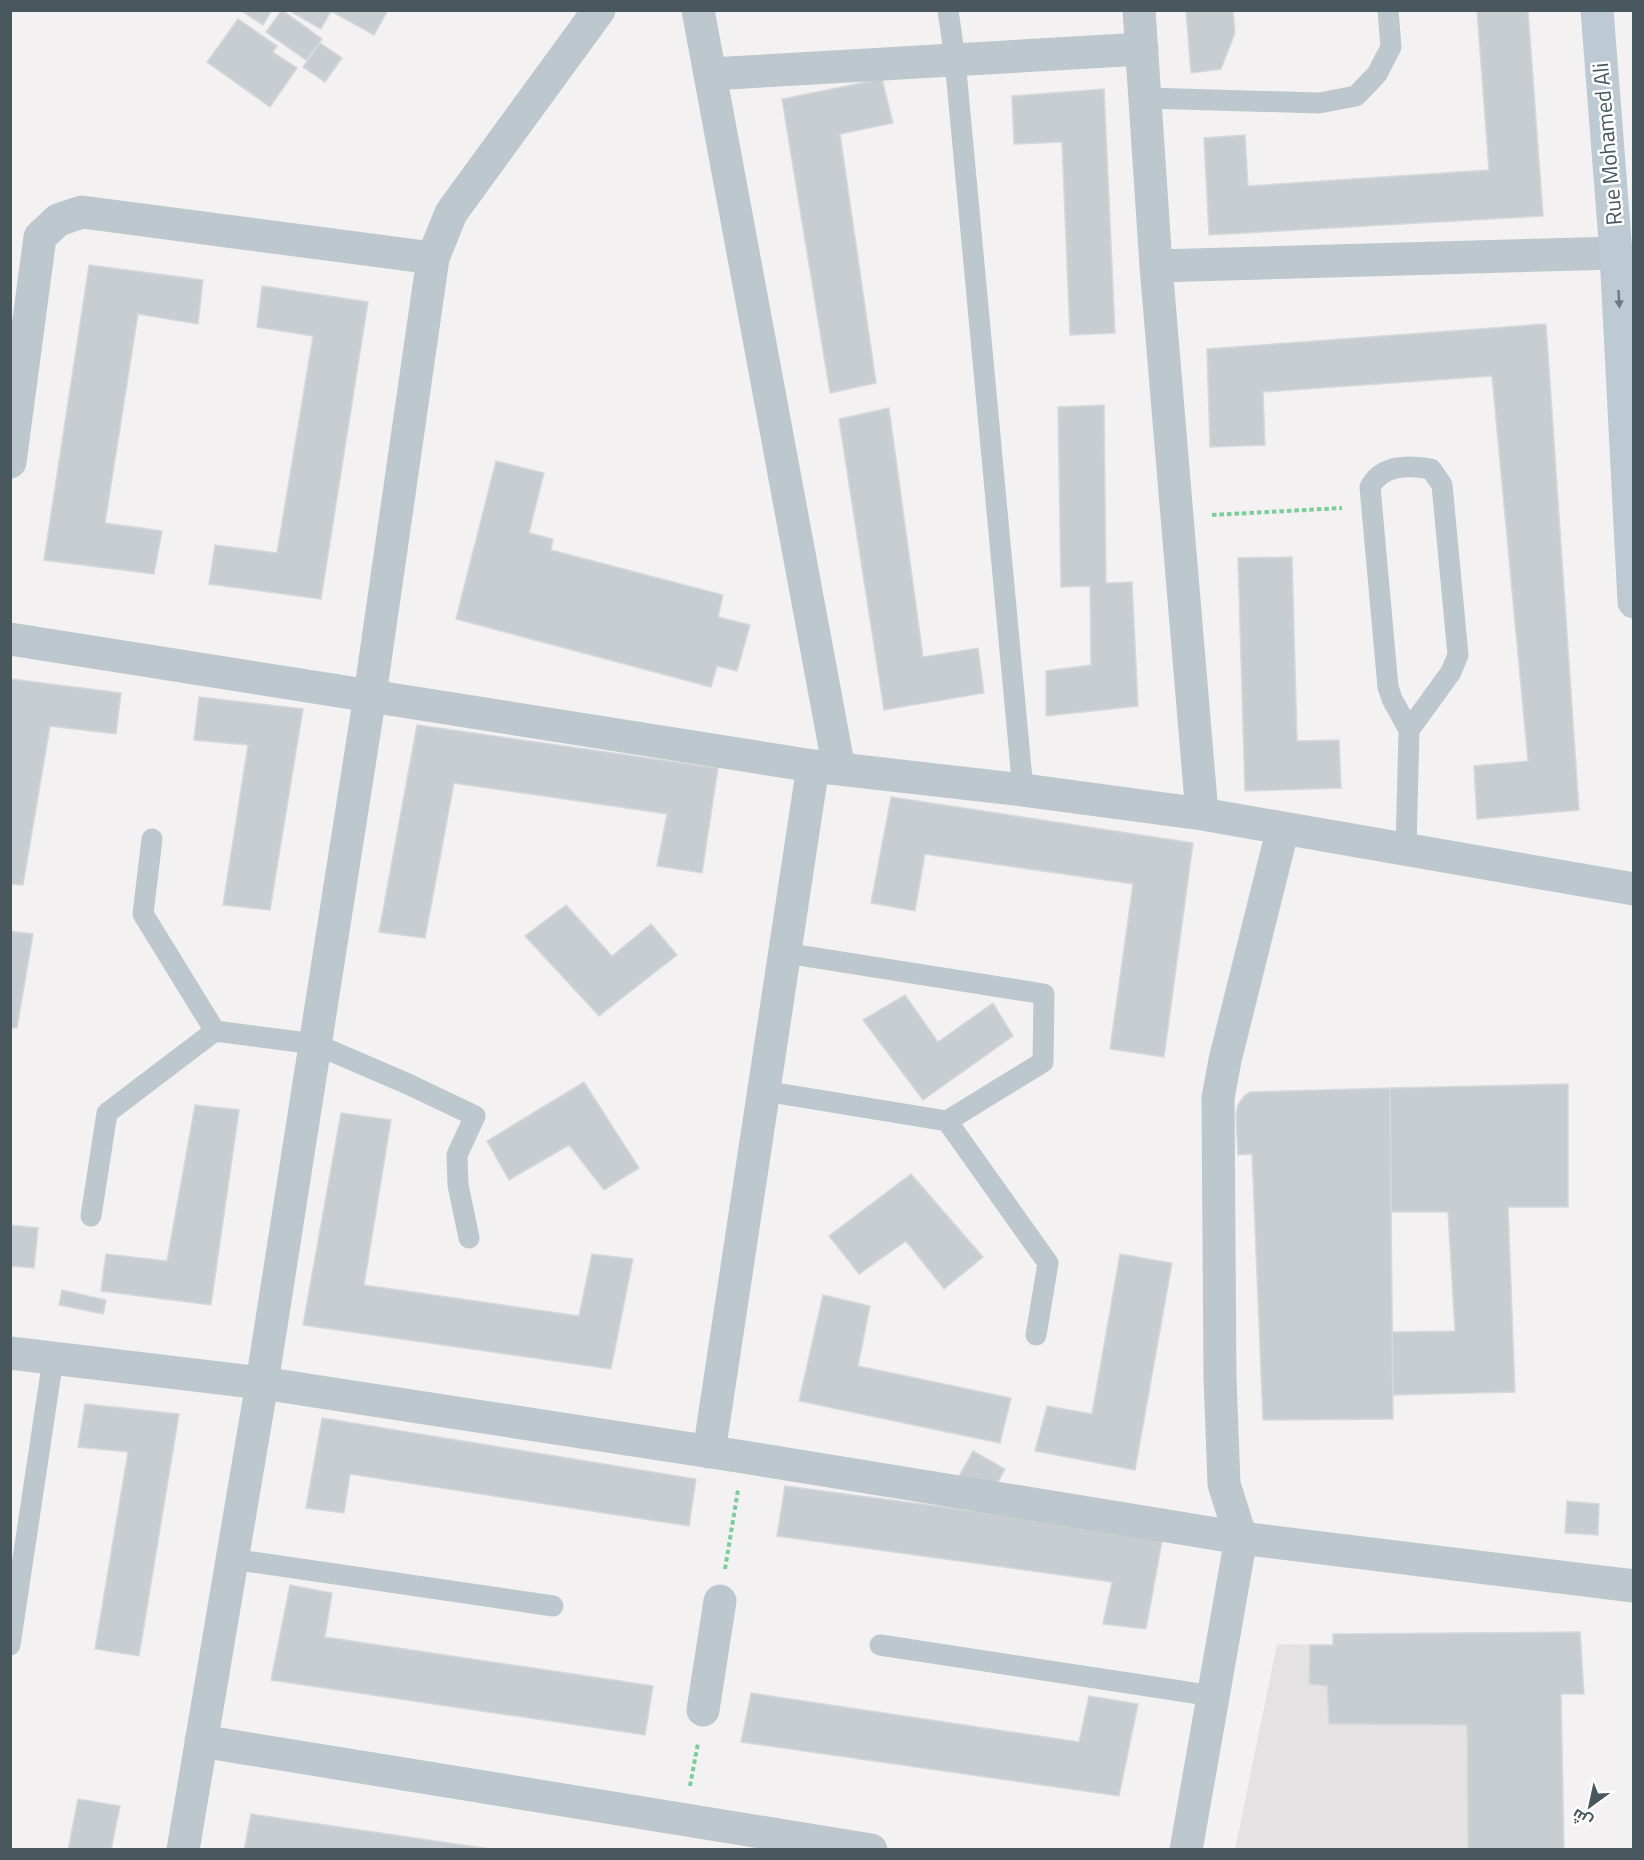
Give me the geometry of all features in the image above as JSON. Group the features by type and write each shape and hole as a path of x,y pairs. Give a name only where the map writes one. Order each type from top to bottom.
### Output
{"street":[{"path":"183,1850 262,1383 370,694 434,258 451,213 599,10"},
{"path":"698,10 711,74 826,767 785,953 709,1452"},
{"path":"1139,10 1156,266 1202,814"},
{"name":"Rue Mohamed Ali","path":"1596,10 1616,253 1634,602"},
{"path":"711,74 1142,48"},
{"path":"10,462 40,237 58,220 82,212 434,258"},
{"path":"1156,266 1616,253"},
{"path":"10,639 826,767 1202,814 1634,889"},
{"path":"1186,1850 1241,1538 1224,1484 1220,1378 1218,1098 1225,1060 1283,828"},
{"path":"10,1353 262,1383 744,1457 1241,1538 1634,1586"},
{"path":"703,1710 720,1601"},
{"path":"201,1741 871,1850"}],"lane":[{"path":"948,10 955,60 1023,790"},
{"path":"1146,98 1319,103 1356,96 1377,74 1391,47 1388,10"},
{"path":"1406,849 1409,730 1388,687 1370,487 1376,477 1389,469 1416,466 1431,469 1442,485 1458,655 1451,672 1409,730"},
{"path":"152,839 143,914 214,1031"},
{"path":"764,1091 947,1121 1043,1062 1044,994 785,953"},
{"path":"91,1216 107,1113 214,1031 315,1044 475,1116 457,1155 458,1185 469,1238"},
{"path":"947,1121 1048,1263 1036,1335"},
{"path":"10,1645 52,1359"},
{"path":"232,1559 552,1606"},
{"path":"880,1645 1213,1696"}],"path":[{"path":"1177,516 1343,508"},
{"path":"720,1601 744,1457"},
{"path":"685,1819 703,1710"}],"shaded area":[{"path":"1580,1632 1584,1694 1561,1694 1564,1849 1235,1850 1277,1644 1333,1645 1333,1634"}],"building":[{"path":"240,10 272,10 263,25"},
{"path":"282,10 322,39 306,60 266,32"},
{"path":"288,10 388,10 374,35 331,11 321,29"},
{"path":"1186,10 1233,10 1235,33 1221,69 1191,73"},
{"path":"1477,10 1528,10 1543,216 1209,235 1204,138 1245,135 1248,186 1489,170"},
{"path":"238,19 277,46 273,52 297,68 270,107 207,62"},
{"path":"320,43 342,58 325,82 303,67"},
{"path":"882,79 893,123 840,134 876,383 830,393 782,99"},
{"path":"1104,89 1115,333 1070,335 1062,142 1014,144 1012,96"},
{"path":"89,265 203,280 198,324 138,314 105,523 162,531 154,574 44,560"},
{"path":"262,286 368,302 321,599 209,584 215,545 277,553 313,336 257,327"},
{"path":"1546,324 1579,810 1477,819 1474,766 1528,761 1492,376 1263,392 1265,445 1210,447 1207,349"},
{"path":"1104,405 1106,583 1132,582 1138,706 1046,716 1046,671 1091,665 1090,586 1061,587 1058,407"},
{"path":"889,408 923,657 978,648 984,693 884,710 839,419"},
{"path":"496,461 544,473 529,533 553,539 551,550 723,595 718,617 750,625 737,671 717,666 711,687 456,619"},
{"path":"1292,557 1297,741 1339,740 1341,788 1245,791 1238,558"},
{"path":"11,679 121,693 116,734 50,726 23,885 10,884"},
{"path":"199,697 303,709 270,910 223,905 248,745 194,740"},
{"path":"417,725 718,768 702,873 657,866 667,814 454,783 425,938 379,932"},
{"path":"891,797 1193,843 1164,1057 1110,1049 1133,884 925,854 915,911 871,903"},
{"path":"566,905 612,956 651,924 677,955 599,1016 525,936"},
{"path":"10,931 33,934 17,1028 10,1028"},
{"path":"905,995 938,1042 993,1003 1013,1036 923,1100 863,1020"},
{"path":"584,1082 639,1168 604,1190 569,1145 509,1180 487,1141"},
{"path":"1568,1084 1568,1207 1508,1207 1515,1392 1393,1395 1392,1332 1455,1331 1448,1212 1391,1212 1390,1088"},
{"path":"1390,1088 1393,1419 1263,1420 1252,1154 1238,1155 1236,1116 1238,1105 1250,1092"},
{"path":"195,1105 239,1110 211,1305 101,1291 106,1254 167,1261"},
{"path":"341,1113 391,1120 364,1285 579,1316 592,1254 633,1259 611,1369 303,1325"},
{"path":"911,1174 983,1257 944,1289 906,1241 859,1274 829,1236"},
{"path":"10,1225 38,1228 34,1268 10,1266"},
{"path":"1120,1254 1172,1263 1135,1470 1035,1451 1047,1406 1092,1414"},
{"path":"62,1290 106,1300 103,1314 59,1305"},
{"path":"823,1295 870,1306 858,1366 1011,1398 1000,1443 799,1401"},
{"path":"85,1404 179,1414 139,1656 95,1649 128,1452 78,1447"},
{"path":"322,1418 696,1479 689,1526 350,1474 344,1513 306,1508"},
{"path":"973,1451 1005,1469 986,1505 953,1487"},
{"path":"785,1486 1163,1536 1146,1629 1103,1624 1112,1582 777,1536"},
{"path":"1567,1501 1599,1504 1598,1535 1565,1533"},
{"path":"290,1585 332,1593 325,1637 653,1686 645,1735 271,1680"},
{"path":"1580,1632 1584,1694 1561,1694 1564,1850 1468,1850 1467,1725 1329,1724 1327,1686 1309,1684 1310,1645 1333,1645 1333,1634"},
{"path":"751,1693 1079,1742 1089,1696 1138,1704 1119,1796 741,1742"},
{"path":"78,1799 120,1806 111,1850 68,1850"},
{"path":"251,1814 490,1849 244,1850"}]}
